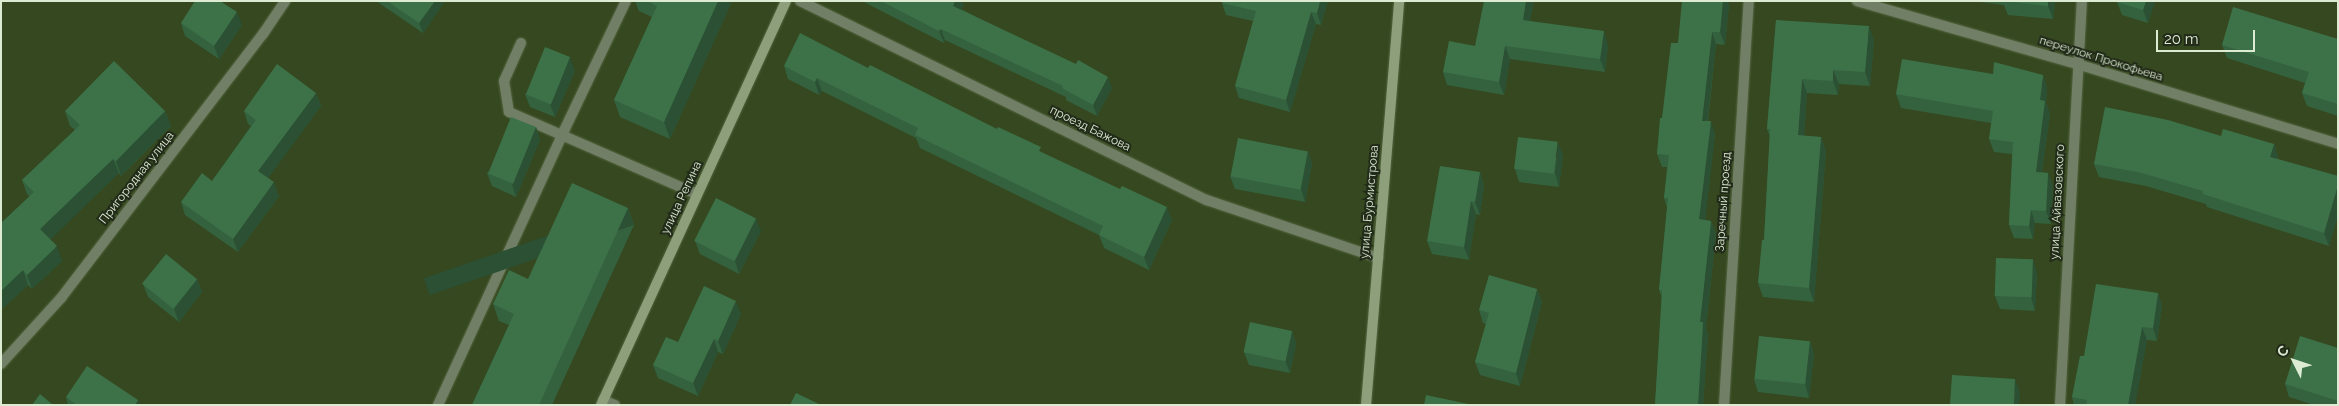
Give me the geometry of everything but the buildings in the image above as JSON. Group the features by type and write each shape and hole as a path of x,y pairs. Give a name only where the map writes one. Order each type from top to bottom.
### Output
{"street":[{"name":"Пригородная улица","path":"1,364 61,298 264,34 285,1"},
{"path":"438,405 626,1"},
{"name":"улица Репина","path":"602,402 786,1"},
{"name":"проезд Бажова","path":"800,1 1207,200 1378,258"},
{"name":"улица Бурмистрова","path":"1366,405 1399,1"},
{"name":"Заречный проезд","path":"1724,405 1749,1"},
{"name":"переулок Прокофьева","path":"1857,1 2077,64 2338,144"},
{"name":"улица Айвазовского","path":"2060,405 2077,64 2082,1"},
{"path":"521,43 504,81 509,112 697,194"},
{"path":"602,402 615,405"}]}
